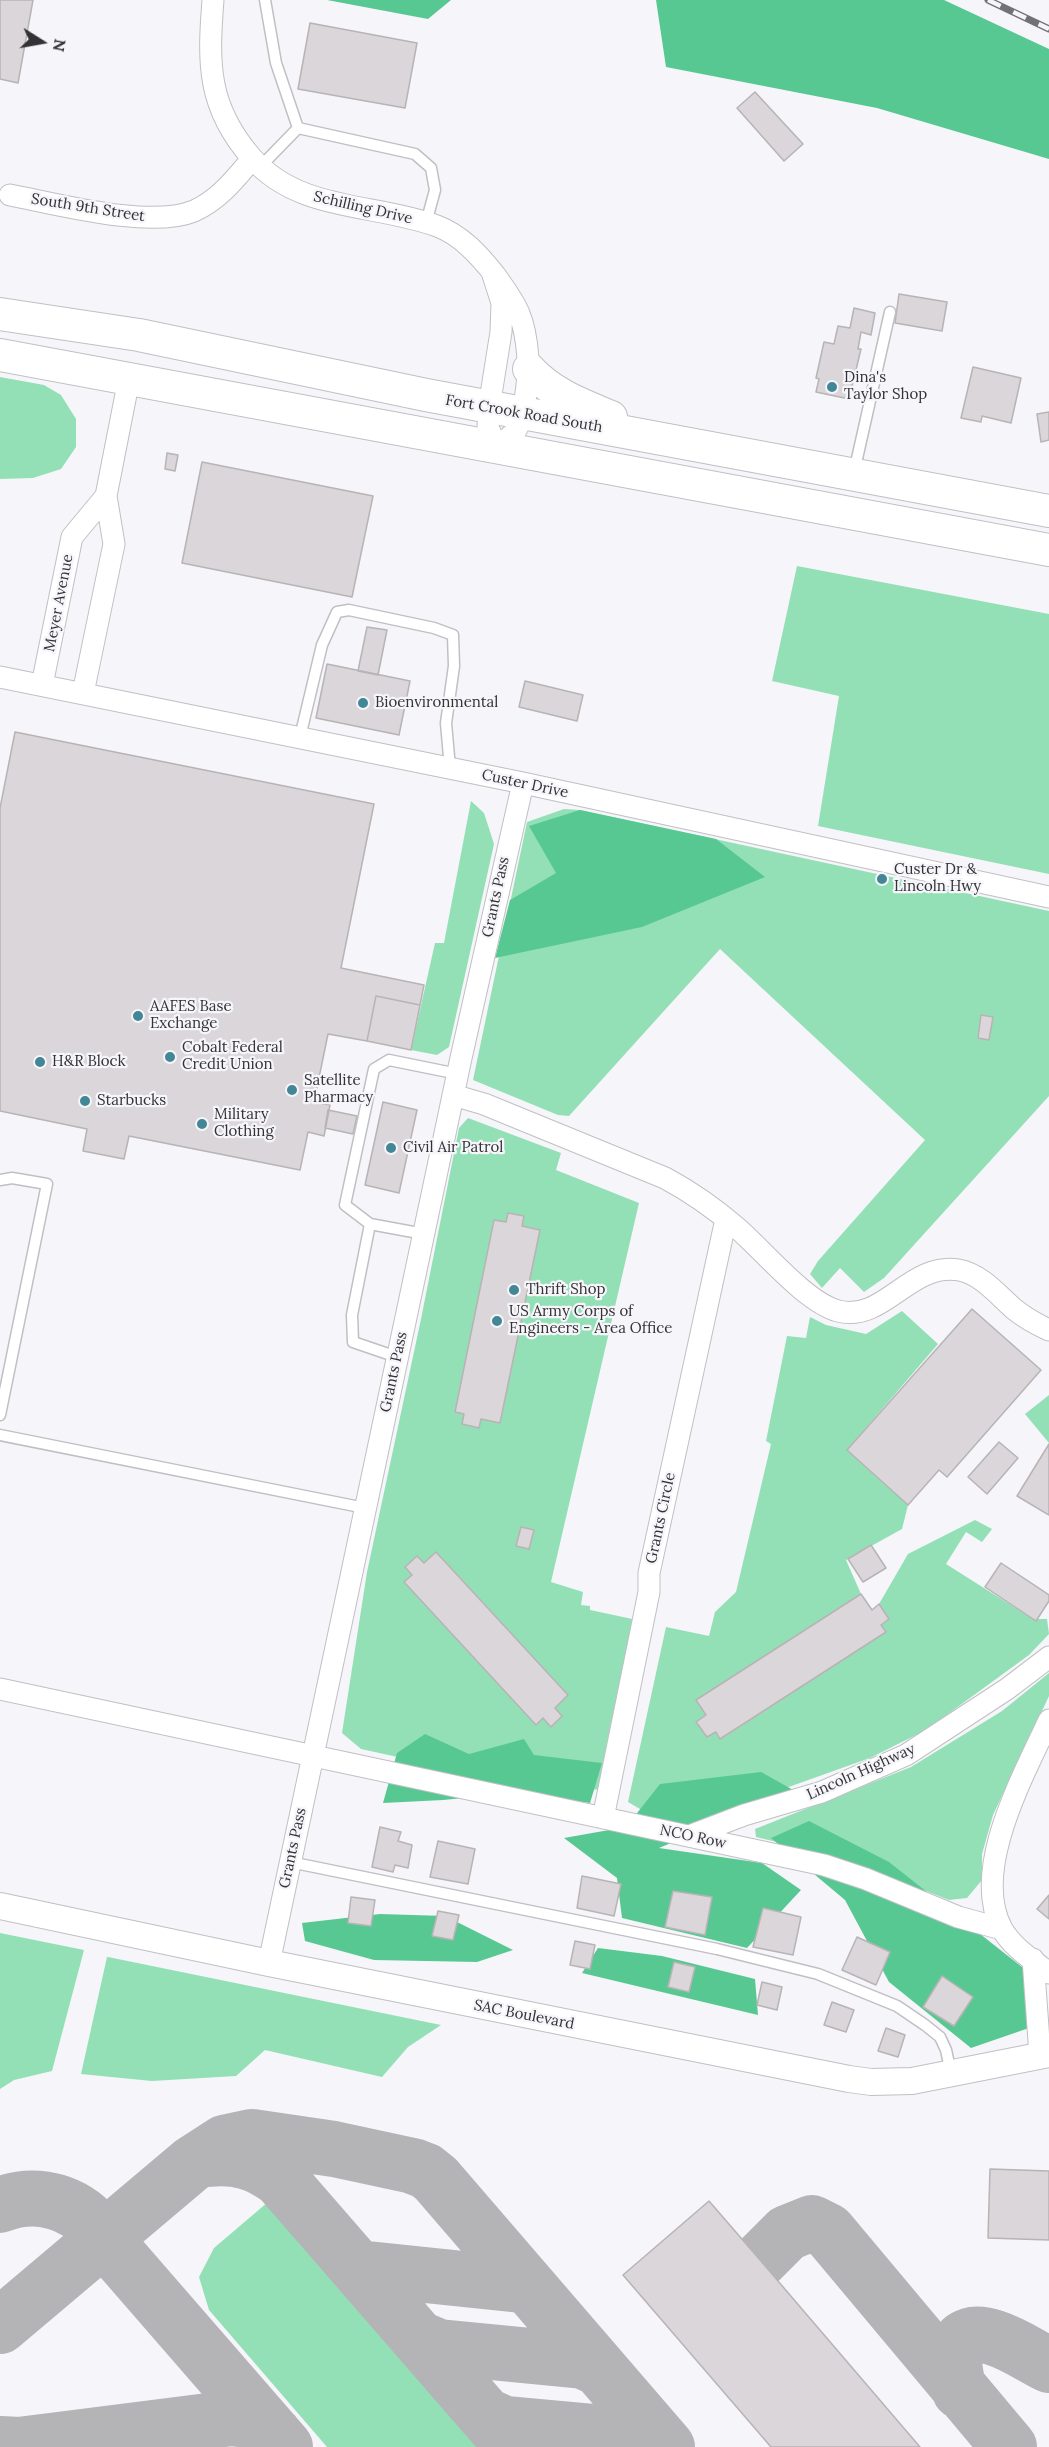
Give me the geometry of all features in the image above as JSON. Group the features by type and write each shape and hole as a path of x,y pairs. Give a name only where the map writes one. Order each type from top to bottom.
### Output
{"main road":[{"path":"0,296 139,335 129,379"},
{"name":"Fort Crook Road South","path":"0,314 139,335 489,407 1049,511"},
{"path":"0,355 1049,550"},
{"path":"529,369 547,387 557,393 664,439"}],"street":[{"name":"Schilling Drive","path":"213,0 209,57 213,85 222,111 235,136 256,162 290,187 314,198 404,216 438,226 460,239 480,255 512,298 524,322 529,369 522,413 515,432 496,447 488,427 501,332 501,303 492,272"},
{"name":"South 9th Street","path":"10,195 135,217 178,216 213,200 256,162"},
{"name":"Meyer Avenue","path":"83,693 114,544 106,496 129,379"},
{"name":"Meyer Avenue","path":"42,685 72,537 106,496"},
{"name":"Custer Drive","path":"0,677 523,783 1049,897"},
{"name":"Grants Pass","path":"269,1963 508,839 523,783"},
{"path":"453,1095 484,1104 689,1190 726,1219 812,1297 837,1310 850,1313 863,1312 876,1306 918,1276 956,1269 979,1279 1028,1319 1049,1330"},
{"name":"Grants Circle","path":"603,1818 649,1592 650,1573 726,1219"},
{"name":"Lincoln Highway","path":"688,1836 744,1815 822,1792 906,1755 1007,1689 1049,1657"},
{"name":"NCO Row","path":"0,1689 824,1865 877,1883 958,1917 1002,1929"},
{"path":"1049,1720 999,1835 992,1882 995,1909 1002,1929 1014,1945 1049,1973"},
{"name":"SAC Boulevard","path":"0,1906 825,2076 890,2082 928,2078 1045,2054"},
{"path":"1033,1959 1045,2054"}],"lane":[{"path":"265,0 276,63 298,128"},
{"path":"256,162 298,128"},
{"path":"298,128 415,154 431,168 435,190 426,223"},
{"path":"853,475 890,312"},
{"path":"300,737 322,645 337,612 360,612 434,628 453,635 454,666 446,723 450,768"},
{"path":"424,1234 370,1224 345,1205 374,1068 389,1060 458,1074"},
{"path":"0,1180 12,1178 47,1184 0,1415"},
{"path":"370,1224 352,1315 353,1342 397,1357"},
{"path":"0,1435 365,1508"},
{"path":"290,1862 717,1949 818,1974 897,2006 925,2025 940,2037 946,2050 951,2073"}],"green space":[{"path":"327,0 451,0 428,19"},
{"path":"656,0 944,0 1049,49 1049,159 877,108 666,67"},
{"path":"0,377 44,385 61,395 76,419 76,447 61,469 33,478 0,479"},
{"path":"797,566 1049,614 1049,874 818,826 839,696 772,681"},
{"path":"471,801 484,813 494,844 449,1047 437,1055 411,1050 435,943 444,943"},
{"path":"564,809 580,810 1049,911 1049,1096 884,1278 864,1292 840,1268 822,1288 810,1274 818,1261 925,1140 720,949 569,1116 558,1115 473,1080 527,822"},
{"path":"580,810 716,839 765,877 642,927 495,958 510,900 556,873 529,826"},
{"path":"468,1118 561,1153 556,1170 639,1203 551,1582 583,1592 581,1605 590,1606 590,1610 637,1620 600,1789 583,1791 535,1787 361,1749 342,1733 367,1572 459,1128"},
{"path":"902,1311 938,1344 847,1450 908,1505 902,1529 846,1560 861,1594 696,1700 706,1715 707,1737 716,1732 721,1739 886,1632 881,1625 889,1619 879,1604 908,1554 975,1520 992,1529 982,1542 966,1532 946,1564 1033,1619 1047,1619 1049,1634 1029,1655 926,1730 870,1758 769,1794 682,1814 640,1809 628,1802 666,1627 709,1636 715,1612 736,1592 771,1444 766,1441 787,1336 806,1338 810,1317 826,1325 866,1334"},
{"path":"1049,1395 1049,1443 1025,1414"},
{"path":"1049,1673 1049,1696 993,1815 982,1854 982,1880 967,1898 949,1900 836,1856 756,1837 755,1829 911,1767 1002,1711"},
{"path":"425,1734 469,1754 524,1739 534,1755 602,1763 590,1803 517,1793 383,1803 397,1753"},
{"path":"761,1772 795,1791 659,1848 762,1863 801,1890 747,1948 622,1918 617,1878 564,1838 626,1827 660,1784"},
{"path":"809,1821 889,1862 1027,1971 1029,2028 971,2048 889,1982 845,1900 771,1838"},
{"path":"380,1914 445,1916 513,1950 477,1962 374,1960 305,1941 302,1923"},
{"path":"0,1933 84,1950 52,2071 14,2080 0,2089"},
{"path":"598,1948 662,1956 755,1979 758,2015 582,1973"},
{"path":"107,1957 441,2025 408,2047 382,2077 265,2050 236,2076 152,2081 81,2074"},
{"path":"268,2202 480,2447 327,2447 209,2310 199,2277 214,2248"}],"building":[{"path":"0,0 33,0 18,83 0,79"},
{"path":"310,23 417,43 405,108 298,89"},
{"path":"755,92 803,144 784,161 737,108"},
{"path":"899,294 947,302 942,331 895,323"},
{"path":"854,308 875,313 871,335 861,332 858,349 861,349 849,399 816,392 819,379 816,378 824,342 834,344 838,326 850,328"},
{"path":"973,367 1021,378 1011,423 982,416 981,422 961,418"},
{"path":"1049,412 1049,440 1041,442 1037,414"},
{"path":"167,453 178,455 175,471 165,469"},
{"path":"202,462 373,496 352,597 182,563"},
{"path":"367,627 387,630 378,675 358,671"},
{"path":"327,664 410,681 399,735 316,718"},
{"path":"525,681 583,695 577,721 519,707"},
{"path":"15,732 374,804 341,968 424,985 420,1005 376,996 367,1041 328,1034 314,1102 330,1105 324,1136 308,1132 300,1170 129,1136 124,1159 83,1151 87,1129 0,1111 0,808"},
{"path":"376,996 420,1005 411,1050 367,1041"},
{"path":"981,1015 993,1017 989,1040 978,1038"},
{"name":"Civil Air Patrol","path":"383,1102 417,1110 399,1193 365,1185"},
{"path":"328,1110 357,1116 353,1134 325,1128"},
{"name":"US Army Corps of Engineers - Area Office","path":"508,1213 524,1216 522,1226 540,1230 500,1423 481,1419 479,1428 462,1424 464,1414 455,1412 494,1220 506,1222"},
{"path":"972,1309 1041,1370 947,1477 939,1470 908,1505 847,1450"},
{"path":"999,1442 1018,1458 987,1494 968,1477"},
{"path":"1049,1444 1049,1515 1017,1496"},
{"path":"521,1527 534,1530 529,1549 516,1546"},
{"path":"871,1545 886,1568 863,1582 848,1559"},
{"path":"436,1552 568,1695 555,1708 562,1716 551,1727 543,1718 536,1725 404,1582 412,1575 405,1567 417,1556 424,1563"},
{"path":"1001,1563 1049,1595 1049,1601 1036,1621 985,1587"},
{"path":"861,1594 872,1610 879,1604 889,1619 881,1625 886,1632 720,1739 716,1732 707,1737 696,1722 706,1715 696,1700"},
{"path":"380,1827 401,1832 398,1841 412,1845 408,1868 395,1865 393,1872 372,1867"},
{"path":"438,1841 475,1849 468,1884 430,1877"},
{"path":"582,1876 621,1884 614,1916 577,1908"},
{"path":"673,1891 712,1897 705,1935 665,1927"},
{"path":"1049,1895 1049,1919 1037,1909"},
{"path":"351,1897 375,1900 371,1926 348,1923"},
{"path":"763,1908 801,1917 793,1955 753,1947"},
{"path":"438,1911 459,1915 453,1940 432,1936"},
{"path":"857,1937 890,1952 876,1985 842,1970"},
{"path":"575,1941 595,1945 590,1969 570,1965"},
{"path":"674,1962 695,1967 689,1992 668,1987"},
{"path":"942,1976 973,1997 954,2026 923,2007"},
{"path":"762,1982 782,1987 777,2010 757,2005"},
{"path":"832,2002 854,2010 846,2032 824,2025"},
{"path":"886,2028 905,2035 898,2057 878,2051"},
{"path":"990,2169 1049,2171 1049,2240 988,2238"},
{"path":"709,2201 920,2447 771,2447 623,2275"}],"taxiway":[{"path":"0,2326 193,2163 224,2143 252,2137 334,2149 413,2166 426,2171 436,2179 667,2447"},
{"path":"208,2159 228,2158 246,2161 280,2179 513,2447"},
{"path":"0,2205 22,2199 45,2200 67,2206 86,2218 285,2447"},
{"path":"760,2260 787,2233 812,2223 828,2231 1009,2447"},
{"path":"358,2268 521,2285 530,2289"},
{"path":"960,2391 955,2357 962,2340 969,2336 980,2335 995,2338 1049,2365"},
{"path":"420,2339 439,2347 583,2361 599,2368"},
{"path":"487,2416 505,2424 647,2437 664,2444"},
{"path":"0,2444 19,2445 232,2418 246,2420 274,2434"}],"railway":[{"path":"988,0 1049,29"}],"place":[{"name":"Dina's Taylor Shop","path":"832,387"},
{"name":"Bioenvironmental","path":"363,703"},
{"name":"Custer Dr & Lincoln Hwy","path":"882,879"},
{"name":"AAFES Base Exchange","path":"138,1016"},
{"name":"Cobalt Federal Credit Union","path":"170,1057"},
{"name":"H&R Block","path":"40,1062"},
{"name":"Satellite Pharmacy","path":"292,1090"},
{"name":"Starbucks","path":"85,1101"},
{"name":"Military Clothing","path":"202,1124"},
{"name":"Civil Air Patrol","path":"391,1148"},
{"name":"Thrift Shop","path":"514,1290"},
{"name":"US Army Corps of Engineers - Area Office","path":"497,1321"}]}
